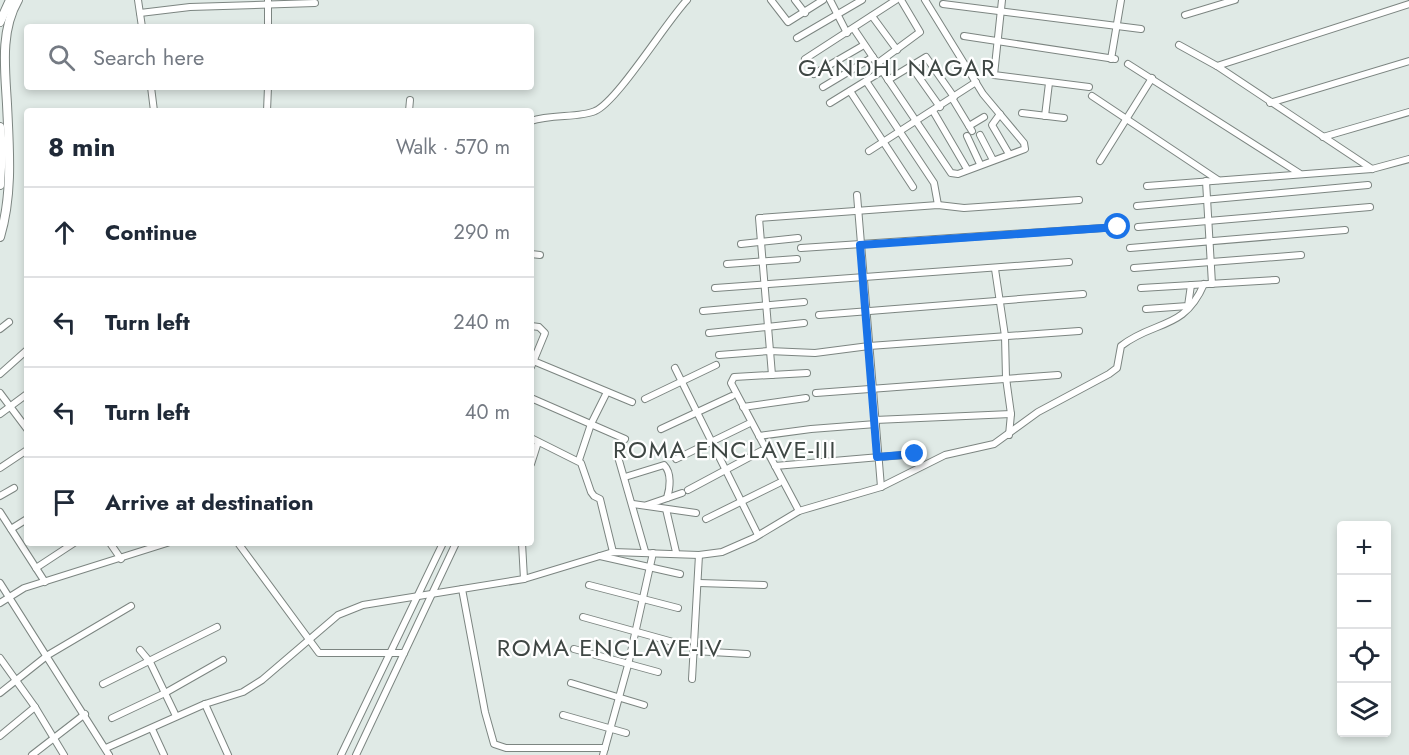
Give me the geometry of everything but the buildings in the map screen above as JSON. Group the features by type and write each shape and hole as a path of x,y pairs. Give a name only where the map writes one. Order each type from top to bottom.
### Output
{"main road":[{"path":"0,22 10,0"},
{"path":"0,237 8,197 10,164 4,45 11,10 18,0"},
{"path":"0,127 0,185"}],"street":[{"path":"138,0 142,24"},
{"path":"534,120 599,109 687,0"},
{"path":"771,0 786,22 824,0"},
{"path":"795,0 804,13"},
{"path":"830,0 838,15 878,63 951,173 1025,149 1026,146 976,82 925,0"},
{"path":"797,38 862,0"},
{"path":"805,59 896,0"},
{"path":"878,63 918,34 920,30 901,0"},
{"path":"1002,0 994,75 1089,87"},
{"path":"964,36 1113,59 1120,0"},
{"path":"1185,15 1235,0"},
{"path":"140,13 190,6 268,2 315,3"},
{"path":"268,2 268,24"},
{"path":"943,4 1141,29"},
{"path":"1217,66 1409,4"},
{"path":"872,16 897,50"},
{"path":"814,74 864,45"},
{"path":"1179,45 1217,66 1372,169"},
{"path":"823,87 873,57"},
{"path":"888,80 926,57 953,97 969,131 980,164"},
{"path":"1270,103 1409,61"},
{"path":"1128,63 1299,173"},
{"path":"910,66 940,106"},
{"path":"830,103 882,70"},
{"path":"1100,161 1152,78"},
{"path":"866,81 934,183 938,205"},
{"path":"869,151 976,82"},
{"path":"1045,116 1049,83"},
{"path":"151,90 154,108"},
{"path":"267,108 268,90"},
{"path":"850,91 913,187"},
{"path":"1092,96 1218,180"},
{"path":"409,108 410,100"},
{"path":"933,111 968,169"},
{"path":"1323,136 1409,112"},
{"path":"1022,113 1064,118"},
{"path":"1000,114 992,125 1009,154"},
{"path":"969,131 984,117"},
{"path":"980,135 993,159"},
{"path":"1147,186 1372,169 1409,159"},
{"path":"1206,181 1212,284"},
{"path":"1137,206 1368,185"},
{"path":"857,195 881,486"},
{"path":"772,375 759,218 938,205 964,208 1079,200"},
{"path":"1138,226 1370,207"},
{"path":"801,248 1118,227"},
{"path":"1130,248 1345,230"},
{"path":"741,244 798,238"},
{"path":"534,254 540,255"},
{"path":"1134,268 1301,255"},
{"path":"727,264 797,259"},
{"path":"715,288 1069,262"},
{"path":"995,269 1005,336 1006,378 1011,414 1010,435"},
{"path":"1142,288 1276,280"},
{"path":"0,583 107,752 176,716 243,692 262,680 347,610 363,605 524,579 613,552 645,551 653,554 676,552 699,555 722,552 758,535 799,511 881,486 945,455 989,446 1010,435 1038,412 1117,368 1121,346 1184,315 1192,308 1204,284"},
{"path":"1146,309 1188,306 1191,285"},
{"path":"819,315 1083,294"},
{"path":"702,311 804,302"},
{"path":"0,329 9,322"},
{"path":"709,333 804,323"},
{"path":"534,326 540,327 545,333 534,358"},
{"path":"719,355 799,350 815,353 869,346 1079,331"},
{"path":"0,374 24,353"},
{"path":"534,364 632,402"},
{"path":"645,399 716,365"},
{"path":"675,368 758,535"},
{"path":"799,511 733,388 732,381 734,377 807,373"},
{"path":"816,393 1058,375"},
{"path":"607,392 591,424 579,460 594,496 600,499 613,552"},
{"path":"0,393 10,407 24,420"},
{"path":"0,414 24,396"},
{"path":"661,429 732,396"},
{"path":"743,407 806,398"},
{"path":"534,399 625,439"},
{"path":"759,436 875,422 1011,414"},
{"path":"676,459 748,424"},
{"path":"534,440 579,460"},
{"path":"534,455 538,442"},
{"path":"646,505 685,492 761,451"},
{"path":"0,468 24,452"},
{"path":"775,466 915,454"},
{"path":"618,457 645,551"},
{"path":"625,477 664,465 667,468 670,484 667,498"},
{"path":"706,519 779,483"},
{"path":"0,496 14,488"},
{"path":"633,504 696,513"},
{"path":"666,509 676,552"},
{"path":"0,512 45,582"},
{"path":"11,529 24,521"},
{"path":"36,568 69,546"},
{"path":"112,546 121,559"},
{"path":"0,603 17,590 158,546"},
{"path":"240,546 319,653 404,652"},
{"path":"341,755 442,546"},
{"path":"356,755 455,546"},
{"path":"521,546 524,579"},
{"path":"462,589 494,744 506,748 604,751 628,665 653,554"},
{"path":"692,679 699,555"},
{"path":"600,556 680,574"},
{"path":"699,584 764,585"},
{"path":"589,585 678,608"},
{"path":"0,693 48,656 131,606"},
{"path":"583,617 673,642"},
{"path":"103,684 218,627"},
{"path":"574,649 658,672"},
{"path":"140,650 150,662 176,716"},
{"path":"694,651 747,654"},
{"path":"0,658 14,681 35,707 64,755"},
{"path":"112,718 165,693 223,660"},
{"path":"571,684 644,705"},
{"path":"205,704 228,755"},
{"path":"0,736 35,707"},
{"path":"32,755 85,714"},
{"path":"563,715 626,733"},
{"path":"152,729 164,755"}],"district":[{"name":"GANDHI NAGAR","path":"897,68"},
{"name":"ROMA ENCLAVE-III","path":"725,450"},
{"name":"ROMA ENCLAVE-IV","path":"610,648"}],"route":[{"path":"915,454 877,457 860,245 1118,227"}]}
